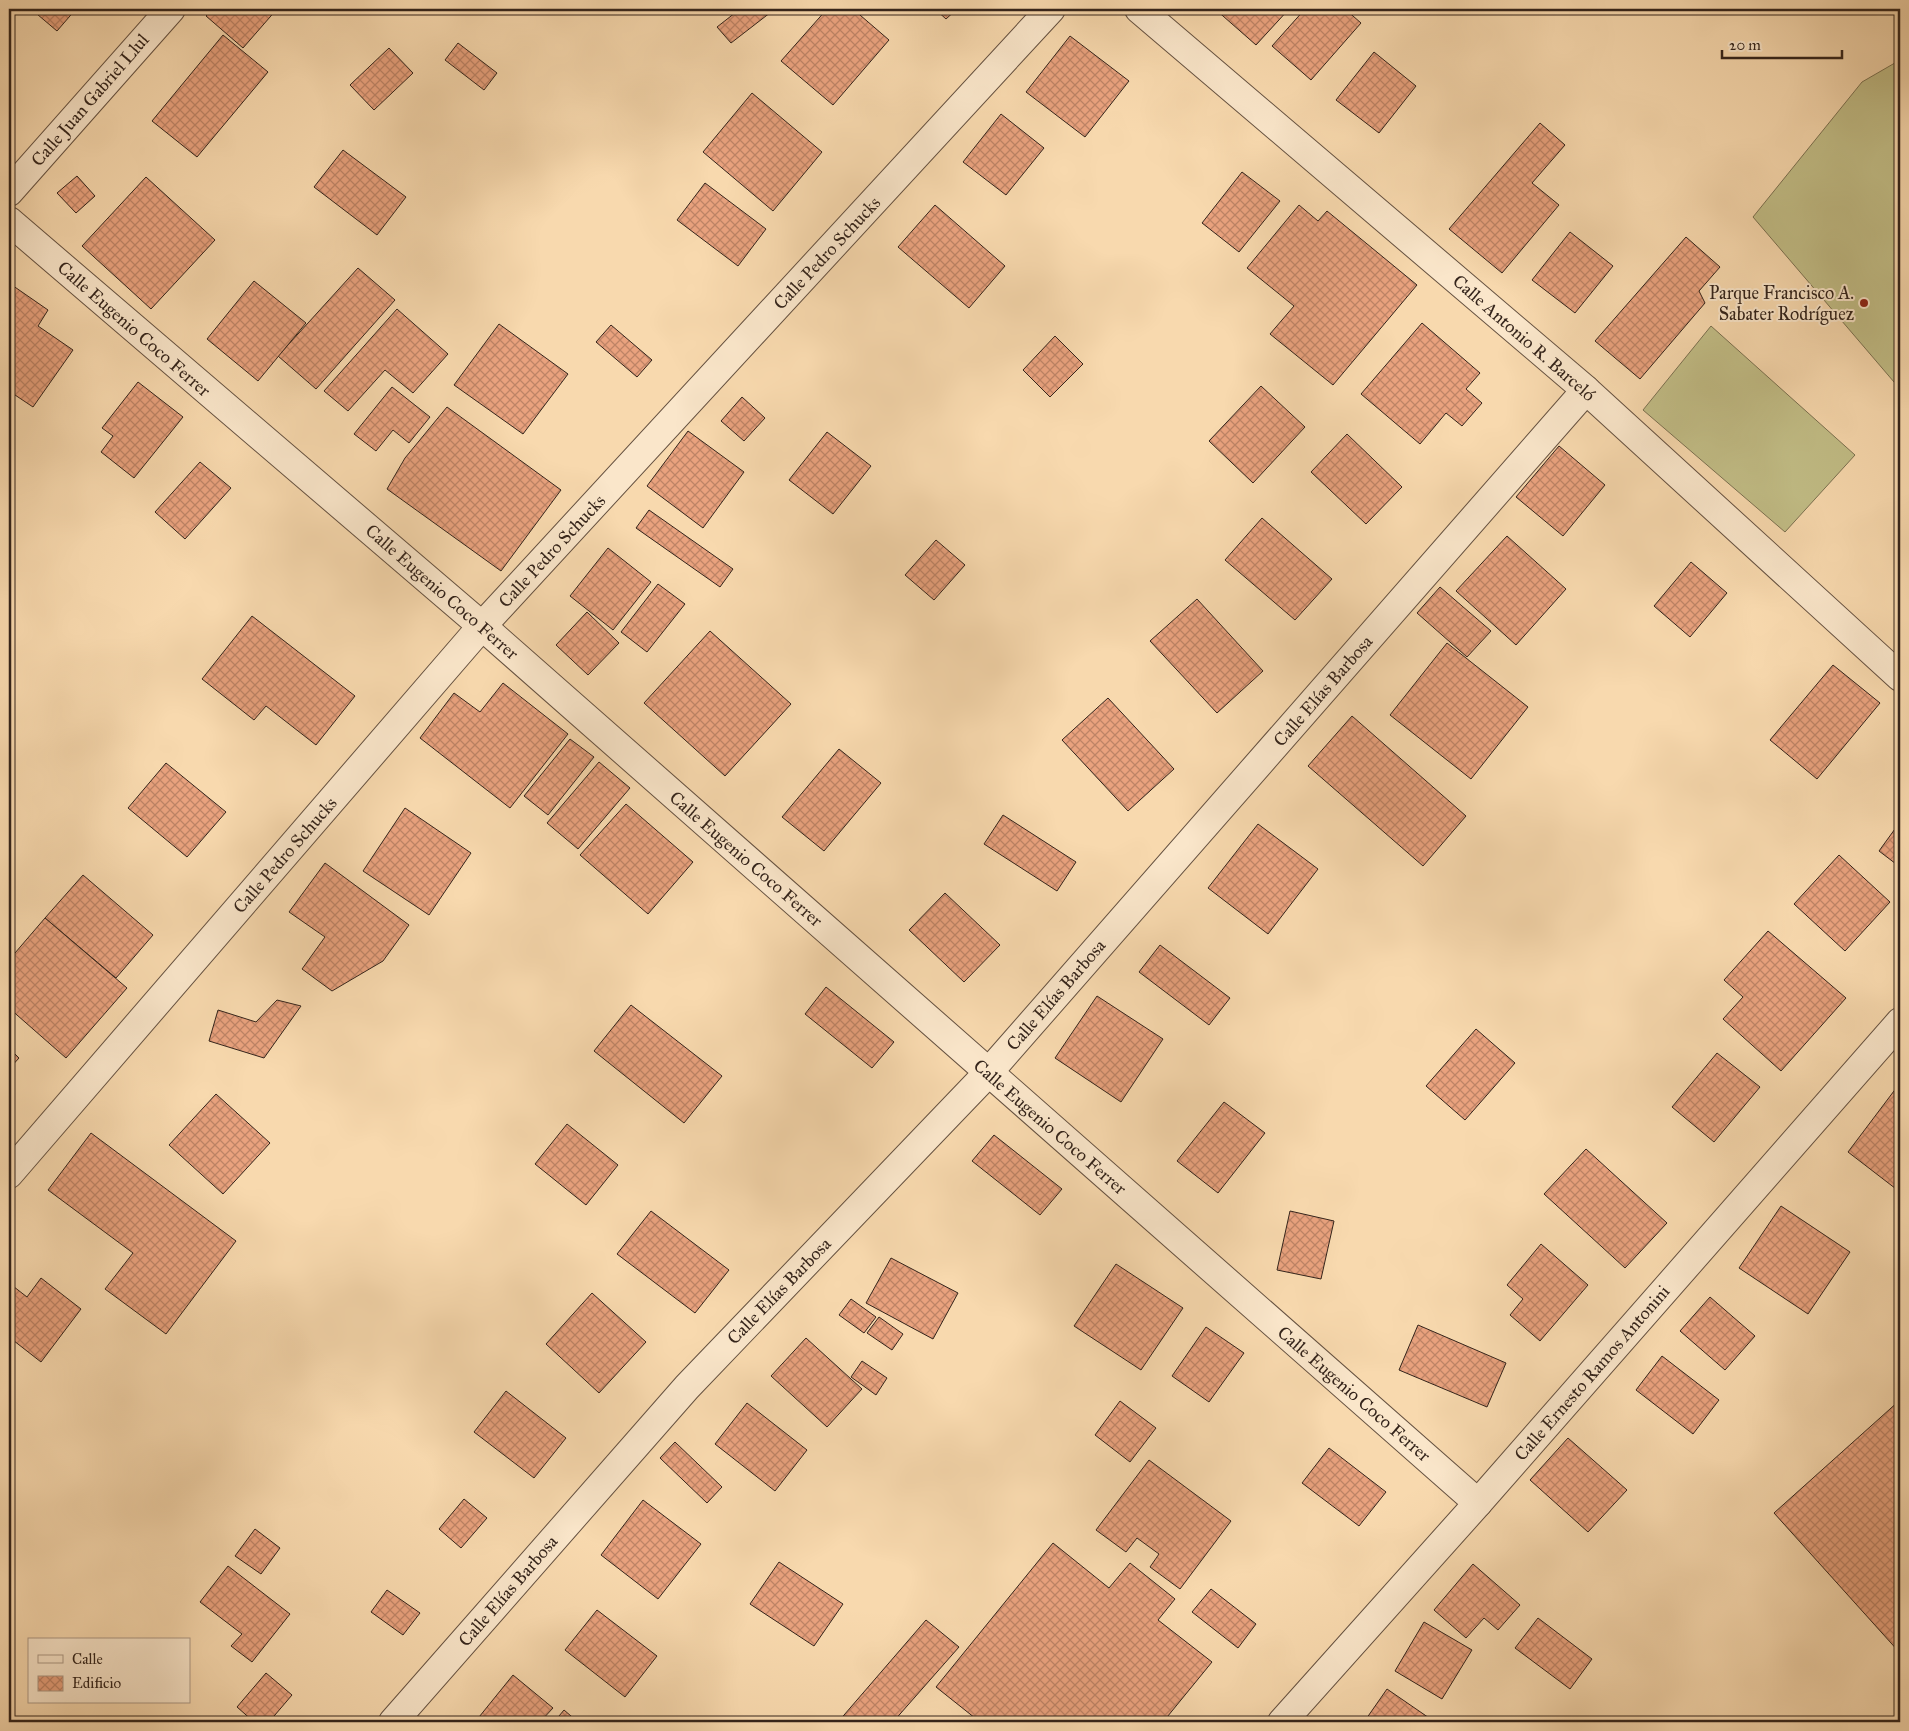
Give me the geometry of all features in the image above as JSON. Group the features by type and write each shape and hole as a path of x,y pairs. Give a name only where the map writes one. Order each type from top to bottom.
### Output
{"street":[{"name":"Calle Juan Gabriel Llul","path":"9,192 171,9"},
{"name":"Calle Pedro Schucks","path":"9,1174 482,626 1051,9"},
{"name":"Calle Antonio R. Barceló","path":"1139,9 1586,390 1900,677"},
{"name":"Calle Eugenio Coco Ferrer","path":"9,221 482,626 1478,1503"},
{"name":"Calle Elías Barbosa","path":"393,1722 687,1388 988,1073 1586,390"},
{"name":"Calle Ernesto Ramos Antonini","path":"1282,1722 1478,1503 1900,1022"}],"shaded area":[{"name":"Parque Francisco A. Sabater Rodríguez","path":"1900,60 1900,389 1753,217 1862,82"},
{"path":"1711,326 1855,455 1785,532 1643,410"}],"building":[{"path":"31,9 76,9 57,31"},
{"path":"213,9 277,9 243,48 206,16"},
{"path":"740,9 775,9 731,43 717,27"},
{"path":"827,9 853,9 889,40 833,105 781,61"},
{"path":"935,9 957,9 946,19"},
{"path":"1215,9 1289,9 1256,45"},
{"path":"1305,9 1345,9 1361,23 1311,80 1272,46"},
{"path":"223,35 268,72 197,157 152,121"},
{"path":"1070,36 1129,81 1085,137 1026,92"},
{"path":"458,43 497,73 484,90 445,60"},
{"path":"389,48 413,73 374,110 350,85"},
{"path":"1374,52 1416,86 1379,133 1336,100"},
{"path":"752,93 822,152 773,211 703,152"},
{"path":"1001,114 1044,148 1006,195 963,162"},
{"path":"1540,123 1565,145 1532,183 1559,205 1502,273 1449,229"},
{"path":"343,150 406,197 377,235 314,187"},
{"path":"1242,172 1280,201 1239,252 1202,223"},
{"path":"77,176 95,196 76,213 57,193"},
{"path":"146,177 215,240 151,309 82,246"},
{"path":"705,183 766,229 738,266 677,220"},
{"path":"935,205 1005,266 969,308 898,247"},
{"path":"1299,205 1318,221 1327,211 1417,285 1333,385 1270,334 1294,306 1247,268"},
{"path":"1570,232 1613,266 1575,313 1532,280"},
{"path":"1686,237 1720,267 1699,291 1705,303 1640,379 1595,341"},
{"path":"358,268 395,300 316,389 278,356"},
{"path":"254,281 306,323 258,381 207,339"},
{"path":"9,283 48,310 38,326 73,350 33,407 9,391"},
{"path":"397,309 448,354 413,393 385,370 348,411 324,391"},
{"path":"1422,323 1480,373 1466,389 1482,403 1462,426 1446,413 1420,444 1361,394"},
{"path":"499,324 568,374 523,434 454,385"},
{"path":"611,325 652,360 637,377 596,342"},
{"path":"1055,336 1083,364 1050,397 1023,370"},
{"path":"138,382 183,417 134,478 101,452 113,436 102,428"},
{"path":"1261,386 1305,427 1253,483 1209,441"},
{"path":"392,387 430,417 409,443 393,430 376,451 354,434"},
{"path":"742,397 765,418 744,441 721,421"},
{"path":"447,407 561,490 501,571 387,489 405,458"},
{"path":"688,431 744,472 703,528 647,486"},
{"path":"827,432 871,466 833,514 789,480"},
{"path":"1347,434 1402,487 1366,524 1311,472"},
{"path":"1559,446 1605,485 1563,536 1516,497"},
{"path":"200,462 231,488 185,539 155,512"},
{"path":"649,510 733,569 720,587 636,528"},
{"path":"1262,518 1332,579 1295,620 1225,560"},
{"path":"1507,536 1566,589 1516,645 1456,591"},
{"path":"936,540 965,565 934,600 905,575"},
{"path":"608,548 651,582 613,630 570,596"},
{"path":"1691,562 1727,593 1690,637 1654,606"},
{"path":"658,584 685,604 647,652 621,632"},
{"path":"1440,587 1491,631 1467,657 1417,613"},
{"path":"1197,599 1263,671 1217,713 1150,641"},
{"path":"587,612 619,643 588,675 556,645"},
{"path":"252,616 355,696 316,745 266,706 254,720 202,679"},
{"path":"710,631 791,704 725,776 644,703"},
{"path":"1447,643 1528,707 1471,779 1390,715"},
{"path":"1833,665 1880,703 1817,779 1770,740"},
{"path":"503,683 568,734 510,808 420,738 454,693 480,712"},
{"path":"1108,698 1174,769 1128,811 1062,740"},
{"path":"1352,716 1466,816 1423,866 1308,766"},
{"path":"570,739 594,757 548,815 524,796"},
{"path":"839,749 881,783 824,851 782,817"},
{"path":"599,762 630,788 578,849 547,823"},
{"path":"166,763 226,812 187,857 128,808"},
{"path":"626,804 693,862 648,914 580,855"},
{"path":"405,808 471,853 429,915 363,871"},
{"path":"1003,815 1076,862 1057,891 984,844"},
{"path":"1900,822 1900,867 1879,851"},
{"path":"1258,824 1318,869 1268,934 1208,888"},
{"path":"1839,855 1890,902 1845,951 1794,904"},
{"path":"325,863 409,925 383,961 332,991 302,969 325,937 289,912"},
{"path":"83,875 153,935 116,978 45,918"},
{"path":"945,893 1000,945 964,982 909,930"},
{"path":"45,918 127,988 66,1058 9,1008 9,960"},
{"path":"1768,931 1846,998 1781,1071 1723,1019 1743,997 1724,980"},
{"path":"1160,945 1230,998 1209,1025 1139,972"},
{"path":"826,987 894,1042 872,1068 805,1014"},
{"path":"1097,996 1163,1039 1121,1102 1055,1058"},
{"path":"277,1000 301,1006 264,1058 209,1041 218,1010 256,1022"},
{"path":"631,1005 722,1076 684,1123 594,1051"},
{"path":"1476,1029 1515,1063 1465,1120 1426,1086"},
{"path":"9,1048 19,1058 9,1069"},
{"path":"1717,1053 1760,1087 1714,1142 1672,1107"},
{"path":"1900,1083 1900,1192 1848,1152"},
{"path":"216,1094 270,1143 223,1194 169,1145"},
{"path":"1224,1102 1265,1133 1218,1193 1177,1161"},
{"path":"567,1124 618,1165 586,1205 535,1164"},
{"path":"91,1133 236,1241 166,1334 105,1289 133,1253 48,1190"},
{"path":"994,1135 1062,1189 1040,1215 972,1161"},
{"path":"1586,1149 1667,1223 1625,1268 1544,1194"},
{"path":"1781,1206 1850,1252 1808,1314 1739,1268"},
{"path":"651,1211 729,1270 695,1313 617,1254"},
{"path":"1290,1211 1334,1221 1321,1279 1277,1270"},
{"path":"1541,1244 1588,1285 1540,1341 1510,1315 1523,1299 1507,1285"},
{"path":"891,1258 958,1293 933,1339 866,1303"},
{"path":"1116,1264 1183,1308 1141,1370 1074,1326"},
{"path":"41,1278 81,1309 41,1362 9,1337 9,1283 27,1297"},
{"path":"592,1293 646,1342 599,1393 546,1344"},
{"path":"1710,1297 1755,1336 1725,1370 1680,1331"},
{"path":"851,1299 876,1317 864,1333 839,1315"},
{"path":"879,1317 903,1334 892,1350 867,1333"},
{"path":"1418,1325 1506,1363 1487,1407 1399,1370"},
{"path":"1206,1327 1244,1353 1209,1402 1172,1376"},
{"path":"806,1338 862,1389 827,1427 771,1376"},
{"path":"1662,1356 1719,1400 1693,1434 1636,1390"},
{"path":"862,1361 887,1378 876,1395 851,1377"},
{"path":"506,1391 566,1438 534,1478 474,1432"},
{"path":"1900,1400 1900,1653 1774,1513"},
{"path":"1120,1401 1156,1428 1130,1462 1095,1435"},
{"path":"747,1403 807,1450 775,1491 715,1444"},
{"path":"1568,1438 1627,1490 1588,1532 1530,1480"},
{"path":"675,1442 722,1487 707,1503 660,1458"},
{"path":"1329,1448 1386,1492 1359,1526 1302,1483"},
{"path":"1149,1460 1231,1521 1180,1589 1150,1567 1159,1554 1137,1538 1126,1552 1096,1530"},
{"path":"464,1499 487,1518 461,1548 439,1529"},
{"path":"643,1500 701,1544 658,1599 601,1555"},
{"path":"255,1529 280,1548 261,1574 235,1556"},
{"path":"1053,1543 1109,1588 1130,1563 1175,1599 1158,1620 1212,1662 1163,1722 980,1722 936,1687"},
{"path":"779,1562 843,1604 814,1646 750,1604"},
{"path":"1473,1564 1520,1605 1498,1630 1484,1618 1466,1638 1434,1610"},
{"path":"228,1566 290,1614 252,1662 231,1646 242,1634 200,1602"},
{"path":"1211,1589 1256,1624 1238,1648 1192,1612"},
{"path":"387,1590 420,1613 403,1635 371,1612"},
{"path":"597,1610 657,1656 625,1697 565,1650"},
{"path":"1538,1618 1592,1659 1570,1689 1515,1648"},
{"path":"926,1620 959,1647 893,1722 838,1722"},
{"path":"1424,1622 1472,1650 1442,1699 1395,1671"},
{"path":"266,1673 292,1695 269,1722 254,1722 237,1707"},
{"path":"513,1675 553,1708 540,1722 475,1722"},
{"path":"1387,1689 1435,1722 1364,1722"},
{"path":"564,1710 578,1722 554,1722"}],"place":[{"name":"Parque Francisco A. Sabater Rodríguez","path":"1864,303"}]}
